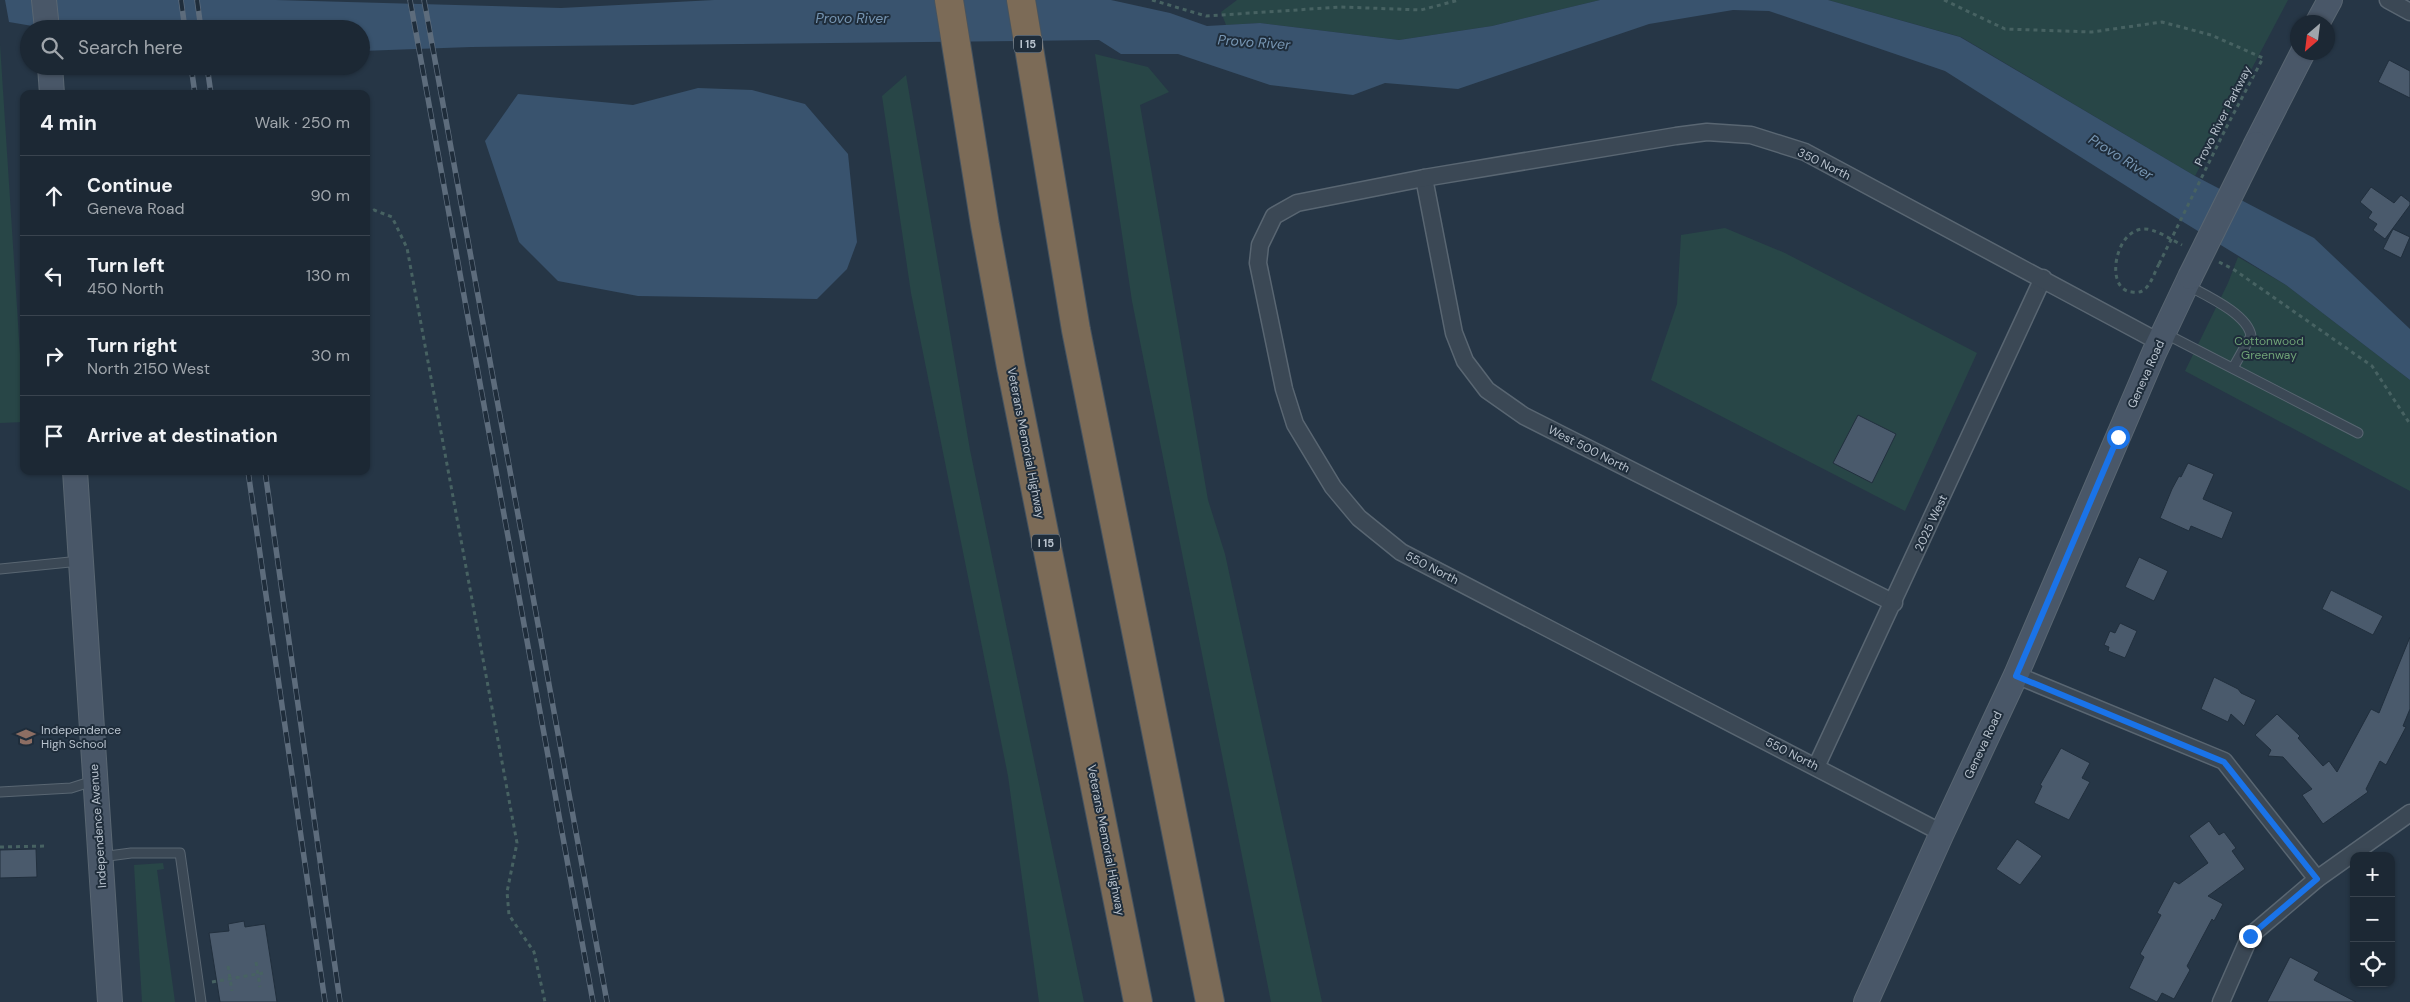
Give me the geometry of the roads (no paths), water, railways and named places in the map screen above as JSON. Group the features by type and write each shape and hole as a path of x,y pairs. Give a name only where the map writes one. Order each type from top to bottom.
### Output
{"highway":[{"name":"Veterans Memorial Highway","path":"949,0 1011,367 1138,1002"},
{"name":"I 15","path":"1021,0 1076,330 1210,1002"}],"main road":[{"path":"44,0 46,20"},
{"path":"2322,15 2330,0"},
{"name":"Geneva Road","path":"1866,1002 1942,833 2016,676 2188,281 2299,60"},
{"name":"Independence Avenue","path":"75,475 110,1002"}],"street":[{"path":"2388,0 2410,12"},
{"name":"350 North","path":"1424,178 1676,136 1707,132 1751,135 1805,152 2043,278 2162,338"},
{"name":"West 500 North","path":"1424,178 1454,333 1465,361 1487,390 1524,416 1894,603"},
{"name":"550 North","path":"1424,178 1297,203 1274,216 1260,244 1258,263 1284,389 1295,424 1333,487 1359,518 1401,552 1942,833"},
{"name":"2025 West","path":"1816,767 1894,603 2043,278"},
{"path":"2016,676 2224,762 2317,879"},
{"path":"2221,1002 2250,936 2317,879 2410,812"}],"lane":[{"path":"2188,281 2249,328 2251,336 2233,368"},
{"path":"2162,338 2233,368 2358,433"},
{"path":"0,569 80,561"},
{"path":"0,792 70,788 95,780"},
{"path":"100,857 131,853 180,853 201,1002"}],"water":[{"name":"Provo River","path":"5,0 276,0 561,8 714,0 1111,0 1170,13 1207,26 1260,23 1399,40 1492,26 1600,0 1828,0 1960,37 2195,176 2314,238 2410,329 2410,380 2286,285 1945,71 1769,11 1733,10 1649,24 1458,89 1385,83 1353,95 1270,85 1178,54 1121,54 1099,40 471,47 370,51 370,20 20,20 20,24 9,22"},
{"path":"698,88 752,90 805,104 848,154 857,242 847,269 817,299 638,296 558,281 519,242 485,141 518,94 633,105"}],"railway":[{"path":"181,0 184,20"},
{"path":"197,0 200,20"},
{"path":"410,0 593,1002"},
{"path":"424,0 607,1002"},
{"path":"192,75 194,90"},
{"path":"208,75 210,90"},
{"path":"249,475 325,1002"},
{"path":"266,475 340,1002"}],"place":[{"name":"Independence High School","path":"26,737"}],"park label":[{"name":"Cottonwood Greenway","path":"2269,348"}]}
